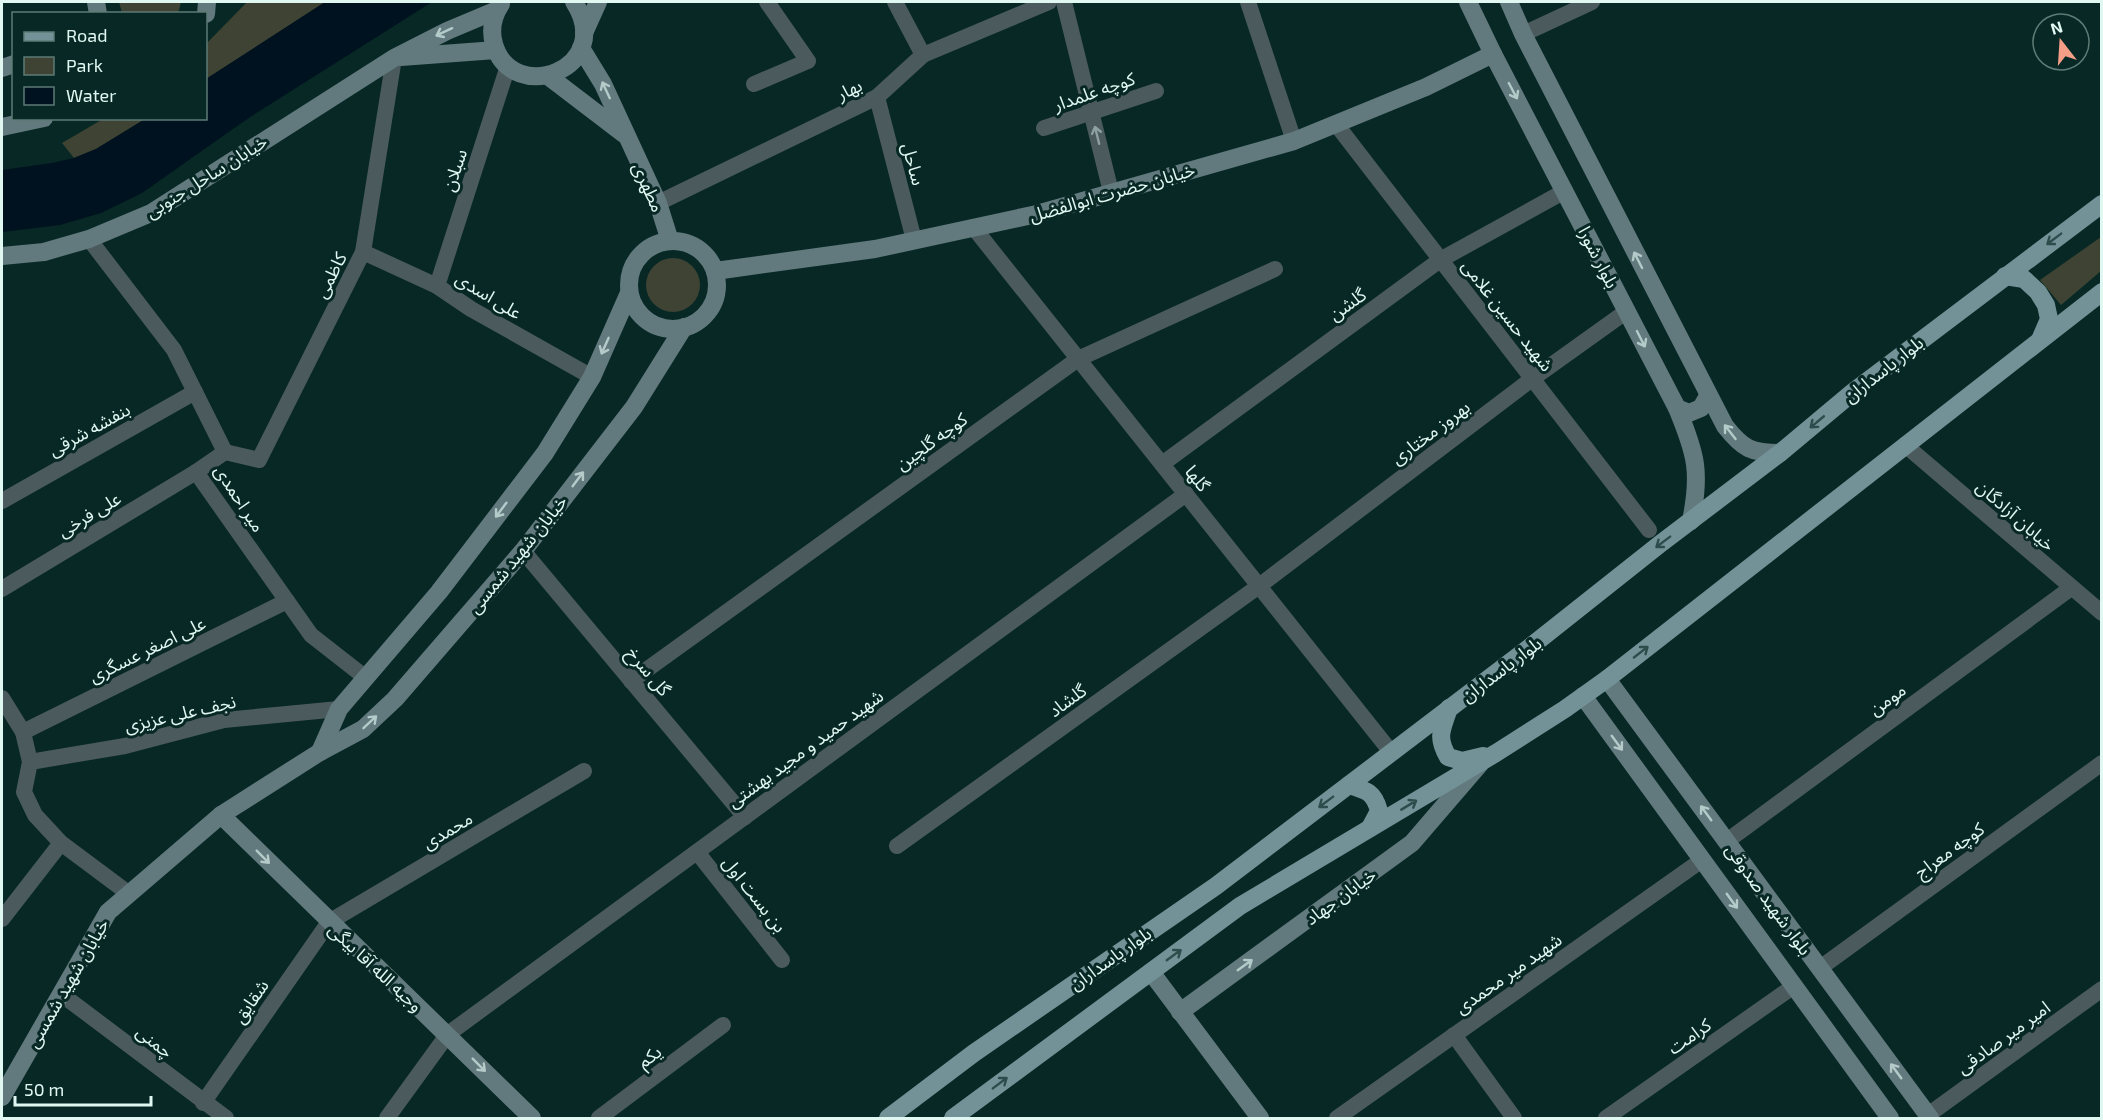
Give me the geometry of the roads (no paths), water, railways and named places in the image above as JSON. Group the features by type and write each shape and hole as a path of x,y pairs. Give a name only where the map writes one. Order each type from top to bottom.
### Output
{"main road":[{"name":"بلوار پاسداران","path":"888,1119 974,1053 1216,885 1349,785 1780,453 1853,392 2102,204"},
{"path":"2005,276 2024,279 2038,292 2046,305 2049,319 2040,341"},
{"name":"بلوار پاسداران","path":"953,1119 1240,906 1565,710 1608,679 2102,292"},
{"path":"1449,708 1442,729 1441,744 1448,757 1462,761 1489,757"},
{"path":"1349,785 1366,790 1376,798 1379,811 1371,828"}],"street":[{"name":"مطهری","path":"574,2 583,22 583,40 658,203 670,240"},
{"path":"500,6 493,23 492,37 496,50 508,66 527,76 548,76 568,66 583,40 598,2"},
{"path":"754,84 808,61 767,2"},
{"path":"895,2 923,55"},
{"name":"بهار","path":"658,203 876,98 923,55 1049,2"},
{"path":"1064,2 1111,192"},
{"path":"1248,2 1294,141"},
{"name":"بلوار شورا","path":"1468,2 1677,408 1696,462 1697,494 1691,521"},
{"name":"بلوار شورا","path":"1509,2 1523,34 1725,426 1739,443 1757,453 1780,453"},
{"path":"1523,34 1592,2"},
{"name":"خیابان ساحل جنوبی","path":"2,256 44,252 89,239 151,213 394,58 500,6"},
{"path":"394,58 496,50"},
{"name":"خیابان حضرت ابوالفضل","path":"715,271 875,249 1037,214 1294,141 1426,87 1493,54"},
{"name":"کاظمی","path":"225,452 259,460 363,252 394,58"},
{"name":"سبلان","path":"437,286 508,66"},
{"name":"مطهری","path":"548,76 626,135"},
{"name":"کوچه علمدار","path":"1044,128 1156,91"},
{"name":"ساحل","path":"876,98 914,240"},
{"path":"2,127 35,120"},
{"name":"شهید حسین غلامی","path":"1336,124 1648,530"},
{"name":"گلشن","path":"1162,464 1440,260 1565,191"},
{"name":"گلها","path":"974,228 1391,752"},
{"name":"میر احمدی","path":"89,239 174,350 225,452 196,472 310,635 366,678"},
{"path":"670,240 685,242 698,248 708,258 715,271 717,285 708,312 698,321 684,327 670,329 643,318 634,306 629,293 629,278 634,264 643,252 656,244 670,240"},
{"name":"علی اسدی","path":"363,252 437,286 471,309 592,377"},
{"name":"کوچه گلچین","path":"631,681 1078,358 1275,269"},
{"name":"خیابان شهید شمسی","path":"320,752 339,709 439,592 545,453 592,377 629,293"},
{"name":"بهروز مختاری","path":"1259,586 1532,379 1627,311"},
{"name":"خیابان شهید شمسی","path":"2,1097 108,912 221,815 320,752 363,729 395,699 523,551 633,406 684,327"},
{"name":"بنفشه شرقی","path":"2,501 195,392"},
{"path":"1677,408 1689,413 1701,408 1708,396"},
{"name":"خیابان آزادگان","path":"1905,445 2102,613"},
{"name":"علی فرخی","path":"2,589 196,472"},
{"name":"شهید حمید و مجید بهشتی","path":"387,1119 448,1034 1186,494"},
{"name":"گل سرخ","path":"523,551 745,817"},
{"name":"گلشاد","path":"897,846 1259,586"},
{"name":"مومن","path":"1727,841 2071,588"},
{"name":"علی اصغر عسگری","path":"23,732 287,601"},
{"name":"بلوار شهید صدوقی","path":"1608,679 1929,1117"},
{"name":"بلوار شهید صدوقی","path":"1583,696 1890,1119"},
{"path":"2,698 23,732 30,762 24,792 35,815 61,843 128,893"},
{"name":"نجف علی عزیزی","path":"30,762 126,746 224,720 339,709"},
{"name":"خیابان جهاد","path":"1180,1012 1412,843 1489,757"},
{"name":"کوچه معراج","path":"1820,968 2102,763"},
{"name":"محمدی","path":"329,922 584,771"},
{"name":"وجیه الله آقا بیگی","path":"221,815 329,922 448,1034 524,1115"},
{"path":"2,919 61,843"},
{"name":"بن بست اول","path":"697,852 782,960"},
{"name":"شهید میر محمدی","path":"1337,1119 1702,860"},
{"name":"شقایق","path":"203,1103 329,922"},
{"path":"1151,972 1260,1119"},
{"name":"کرامت","path":"1606,1119 1794,986"},
{"name":"امیر میر صادقی","path":"1929,1117 2102,989"},
{"name":"چمنی","path":"61,994 226,1119"},
{"name":"یکم","path":"599,1119 723,1025"},
{"path":"1454,1035 1514,1119"}],"water":[{"path":"325,2 432,2 250,117 142,193 101,213 60,225 2,232 2,170 74,158 96,149 143,120 207,120 207,78"}]}
